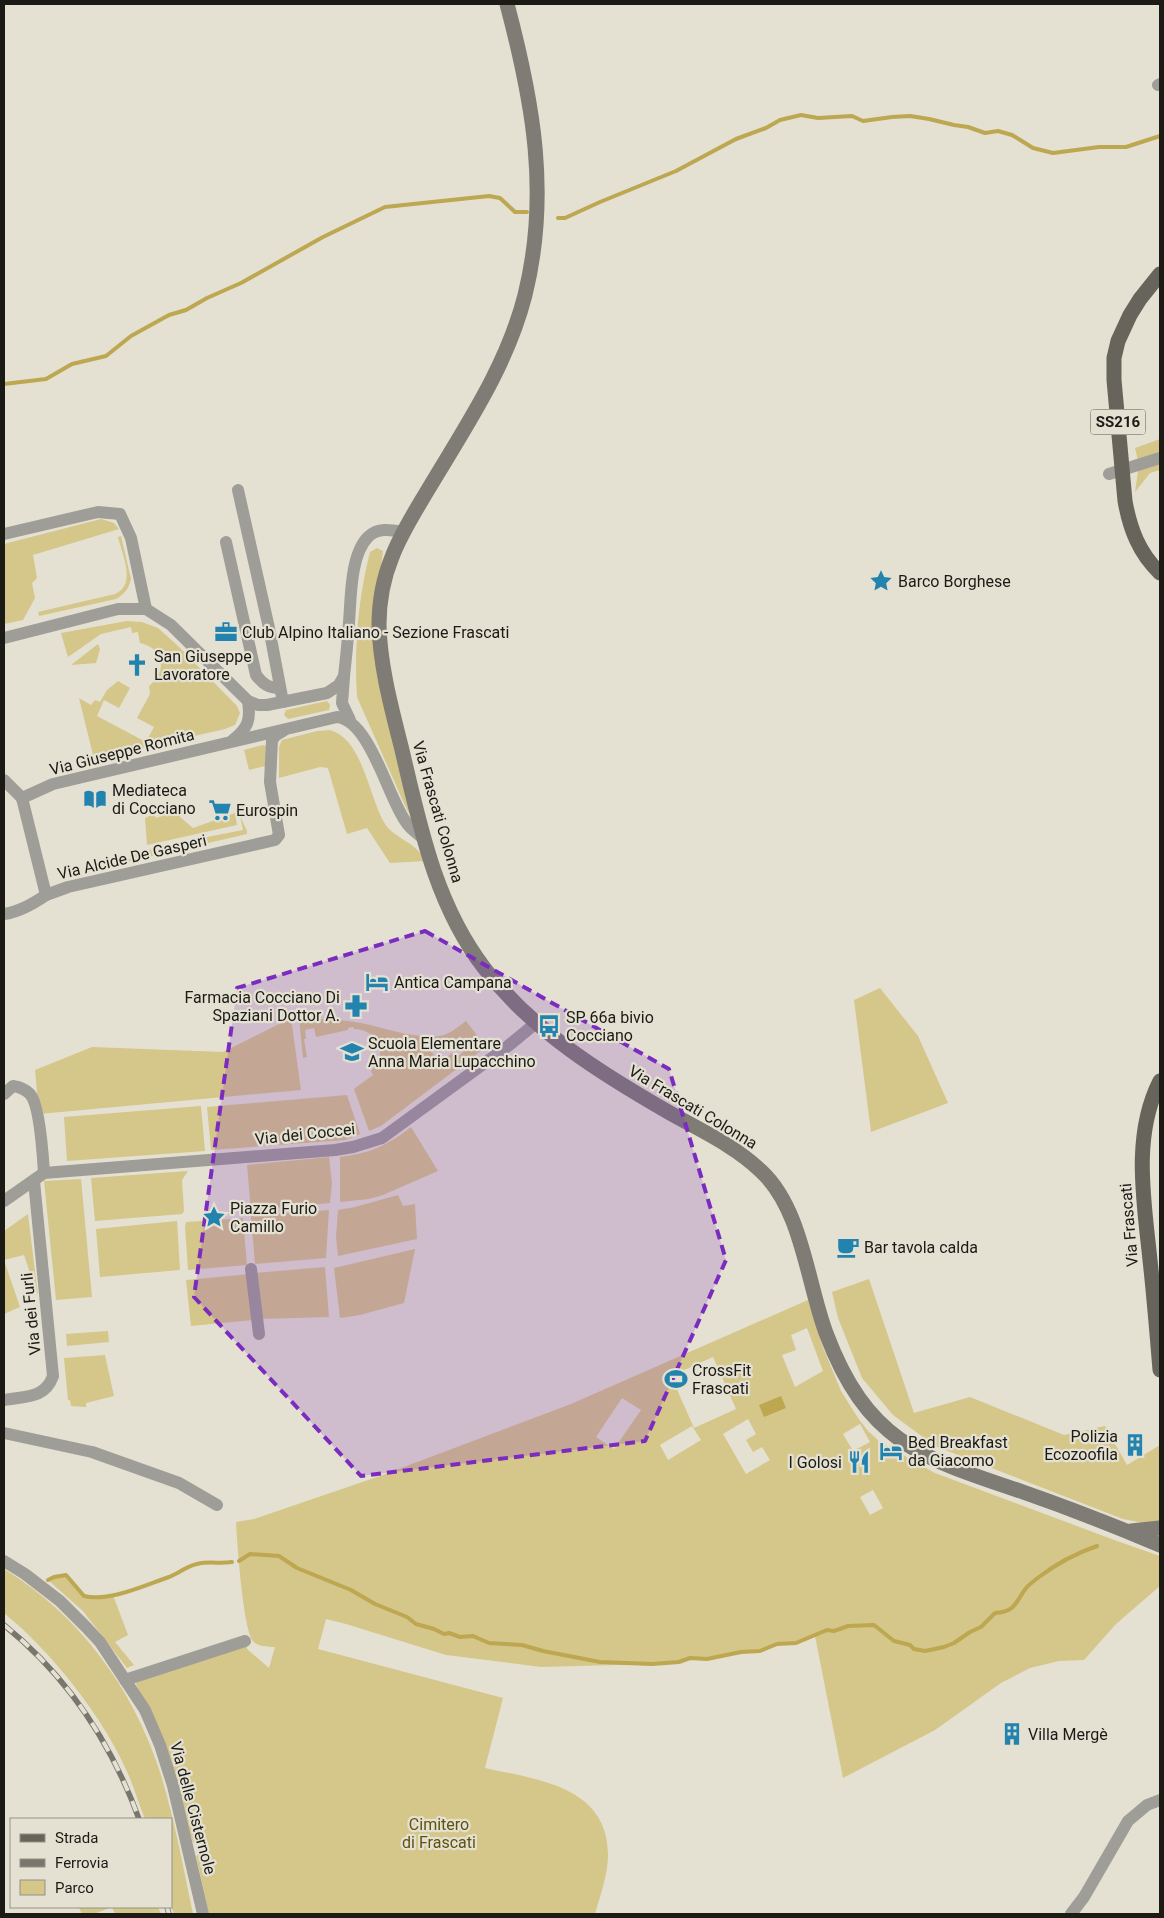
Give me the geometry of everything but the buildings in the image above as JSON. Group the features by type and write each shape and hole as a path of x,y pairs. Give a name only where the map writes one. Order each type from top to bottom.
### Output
{"main road":[{"name":"SS216","path":"1160,274 1134,306 1120,336 1114,358 1115,472 1133,533 1147,558 1160,573"},
{"name":"Via Frascati","path":"1160,1080 1147,1120 1142,1161 1160,1370"}],"street":[{"name":"Via Frascati Colonna","path":"507,4 528,87 536,148 536,215 529,279 513,334 496,375 404,532 392,557 382,588 380,614 380,638 391,704 424,838 443,895 462,936 487,972 536,1023 570,1050 612,1079 732,1147 771,1180 783,1198 791,1216 816,1305 838,1361 862,1402 886,1429 915,1450 954,1469 1030,1494 1160,1545"},
{"path":"1115,472 1160,458"},
{"path":"238,490 283,702"},
{"path":"4,534 98,512 120,514 131,538 146,609"},
{"path":"404,532 389,530 376,532 368,538 362,547 356,564 352,588 342,703 350,720 369,746 396,805 406,822 424,838"},
{"path":"226,542 256,675 262,683 270,688 280,688"},
{"path":"4,638 118,609 146,609 171,625 253,703 267,705 327,693 339,685 344,676"},
{"path":"231,742 243,732 249,720 253,703"},
{"name":"Via Giuseppe Romita","path":"22,798 53,784 338,717 350,720"},
{"name":"Via Alcide De Gasperi","path":"22,798 46,895 68,887 275,840 279,835 270,782 272,740 283,730"},
{"path":"4,780 22,798"},
{"path":"4,914 12,913 30,905 46,895"},
{"name":"Via dei Coccei","path":"44,1173 353,1147 382,1138 508,1046 536,1023"},
{"path":"4,1094 13,1086 22,1088 30,1094 36,1114 44,1173 31,1187 4,1202"},
{"name":"Via dei Furli","path":"4,1400 43,1392 50,1385 53,1376 57,1350 31,1187"},
{"path":"251,1269 259,1334"},
{"path":"4,1433 92,1452 179,1483 217,1505"},
{"name":"Via Frascati Colonna","path":"1127,1531 1137,1532 1160,1528"},
{"name":"Via delle Cisternole","path":"4,1562 25,1574 60,1601 100,1642 146,1710 173,1786 203,1914"},
{"path":"125,1680 246,1641"},
{"path":"1071,1914 1089,1889 1128,1821 1147,1805 1160,1800"}],"highlighted area":[{"path":"425,931 669,1069 726,1260 645,1441 361,1476 194,1297 237,988"}],"green space":[{"path":"1160,439 1160,470 1150,473 1135,492 1139,465 1135,448"},
{"path":"101,519 114,523 119,529 33,555 37,578 32,583 35,598 23,620 4,624 4,544"},
{"path":"121,536 131,579 124,593 116,599 39,616 38,612 115,594 122,590 127,576 125,560 118,537"},
{"path":"377,548 383,551 376,610 412,817 407,810 357,697 356,660 360,606 370,552"},
{"path":"127,621 142,622 158,628 177,645 237,706 240,713 235,725 225,729 133,750 95,763 79,698 91,705 95,700 100,702 107,690 118,681 130,688 119,708 104,700 97,716 146,742 154,727 137,718 150,694 149,686 159,674 161,661 154,650 140,643 138,632 132,633 131,627 101,634 68,657 61,633"},
{"path":"98,644 100,649 96,663 71,665"},
{"path":"327,701 330,705 329,710 288,719 284,715 286,710"},
{"path":"330,730 341,736 358,757 385,824 394,834 412,845 425,861 390,863 367,828 347,834 328,768 320,767 279,778 279,747 282,740 317,731"},
{"path":"263,745 266,746 265,766 249,770 244,750"},
{"path":"181,805 180,817 193,828 235,813 237,825 147,845 145,818 154,814 156,818 171,813 169,809"},
{"path":"240,816 247,834 204,844 202,838 243,830"},
{"path":"194,840 195,846 123,863 139,852"},
{"path":"880,988 918,1036 948,1103 871,1132 854,1000"},
{"path":"291,1018 301,1090 39,1114 35,1070 92,1047 223,1052"},
{"path":"299,1018 353,1022 410,1035 430,1037 447,1034 466,1021 486,1047 381,1126 369,1131 354,1089 373,1075 371,1071 379,1057 380,1050 375,1038 370,1033 354,1029 353,1027 348,1028 348,1030 316,1037 314,1028 305,1030 306,1039 304,1039 307,1057 303,1058","holes":["460,1036 469,1047 456,1058 452,1053 440,1063 430,1050 442,1040 448,1046"]},
{"path":"347,1095 360,1134 345,1140 211,1150 207,1107"},
{"path":"201,1106 205,1151 67,1161 64,1117"},
{"path":"411,1127 438,1171 383,1195 369,1199 340,1202 340,1157 360,1154 378,1148 395,1139"},
{"path":"329,1157 332,1183 330,1203 251,1210 247,1165"},
{"path":"188,1171 182,1180 184,1211 182,1214 95,1221 91,1178"},
{"path":"81,1179 92,1297 56,1300 44,1181"},
{"path":"398,1195 403,1206 415,1204 417,1239 338,1256 336,1237 338,1210"},
{"path":"329,1210 326,1258 255,1264 251,1216"},
{"path":"28,1214 38,1296 24,1255 4,1260 4,1231"},
{"path":"243,1218 247,1265 188,1270 186,1222"},
{"path":"177,1221 180,1270 100,1277 96,1229"},
{"path":"415,1249 404,1303 360,1315 340,1318 334,1268"},
{"path":"4,1260 20,1307 4,1314"},
{"path":"325,1267 329,1317 260,1319 255,1273"},
{"path":"250,1274 253,1320 191,1326 186,1280"},
{"path":"869,1279 914,1413 970,1397 1064,1435 1105,1426 1127,1465 1160,1445 1160,1521 1148,1524 1123,1519 935,1446 893,1415 862,1378 838,1318 832,1292"},
{"name":"Cimitero di Frascati","path":"808,1300 824,1350 841,1391 858,1418 880,1442 935,1473 1160,1556 1160,1586 1116,1624 1084,1660 1059,1661 1030,1668 1001,1683 935,1730 843,1778 815,1636 796,1643 777,1644 763,1651 741,1652 707,1659 690,1658 679,1662 652,1664 541,1667 446,1655 326,1619 318,1649 503,1698 485,1768 527,1777 567,1790 584,1801 597,1815 605,1834 608,1858 605,1879 595,1914 209,1914 196,1856 205,1851 203,1843 195,1844 193,1842 136,1684 137,1682 245,1646 269,1668 275,1647 255,1643 249,1633 246,1620 236,1522 254,1519 380,1476 571,1404","holes":["807,1328 823,1371 795,1387 782,1355 796,1350 791,1335","713,1357 736,1409 694,1428 671,1376","622,1398 641,1410 614,1449 596,1437","748,1419 756,1434 746,1440 753,1452 762,1447 770,1460 746,1474 723,1434","860,1424 870,1442 853,1451 843,1434","692,1426 701,1440 668,1460 660,1445","873,1490 883,1508 870,1515 860,1497"]},
{"path":"108,1331 109,1342 67,1346 66,1334"},
{"path":"105,1355 114,1396 86,1403 86,1407 71,1406 70,1400 68,1400 64,1358"},
{"path":"4,1569 31,1587 56,1608 99,1655 118,1682 134,1709 159,1769 169,1805 178,1841 193,1914 174,1914 172,1908 172,1818 145,1818 119,1754 92,1710 76,1688 40,1647 4,1613"},
{"path":"66,1575 80,1591 90,1598 104,1598 113,1595 128,1635 115,1642 134,1665 127,1668 83,1611 48,1580"},
{"path":"79,1908 109,1908 94,1914 82,1914"},
{"path":"112,1908 158,1908 161,1914 115,1914"}],"shaded area":[{"path":"781,1396 786,1408 764,1417 759,1405"}],"waterway":[{"path":"558,218 565,218 676,171 736,139 766,128 780,120 801,115 818,118 852,116 863,121 910,116 968,127 985,133 998,131 1012,135 1033,148 1053,153 1099,147 1126,147 1160,136"},
{"path":"4,384 46,379 72,364 106,356 131,336 169,315 186,310 207,298 241,283 323,237 385,207 489,196 500,198 515,212 527,212"},
{"path":"239,1561 250,1554 279,1556 297,1568 351,1590 375,1604 407,1617 416,1624 444,1634 449,1633 460,1637 473,1636 489,1643 522,1645 600,1662 652,1664 679,1662 690,1658 707,1659 741,1652 760,1651 777,1644 796,1643 827,1630 834,1631 848,1626 874,1625 894,1641 910,1645 914,1649 925,1651 944,1647 981,1627 995,1613 1012,1608 1027,1587 1052,1568 1074,1555 1097,1546"},
{"path":"48,1580 66,1575 84,1596 105,1597 169,1577 193,1565 232,1562"}],"railway":[{"path":"4,1625 48,1666 85,1712 115,1763 139,1818"},
{"path":"167,1908 169,1914"}],"place":[{"name":"Barco Borghese","path":"881,581"},
{"name":"Club Alpino Italiano - Sezione Frascati","path":"226,632"},
{"name":"San Giuseppe Lavoratore","path":"137,665"},
{"name":"Mediateca di Cocciano","path":"95,799"},
{"name":"Eurospin","path":"220,810"},
{"name":"Antica Campana","path":"377,982"},
{"name":"Farmacia Cocciano Di Spaziani Dottor A.","path":"356,1006"},
{"name":"SP 66a bivio Cocciano","path":"549,1026"},
{"name":"Scuola Elementare Anna Maria Lupacchino","path":"352,1052"},
{"name":"Piazza Furio Camillo","path":"214,1217"},
{"name":"Bar tavola calda","path":"848,1247"},
{"name":"CrossFit Frascati","path":"676,1379"},
{"name":"Polizia Ecozoofila","path":"1135,1445"},
{"name":"Bed Breakfast da Giacomo","path":"891,1451"},
{"name":"I Golosi","path":"859,1462"},
{"name":"Villa Mergè","path":"1012,1734"}]}
